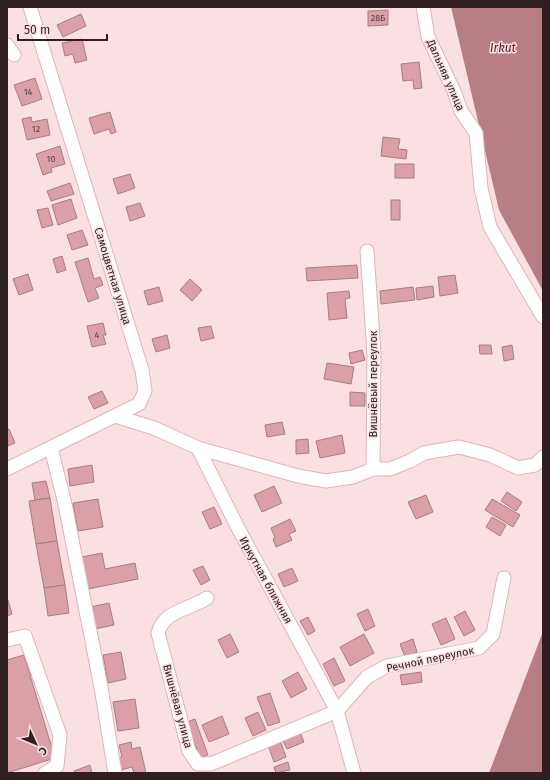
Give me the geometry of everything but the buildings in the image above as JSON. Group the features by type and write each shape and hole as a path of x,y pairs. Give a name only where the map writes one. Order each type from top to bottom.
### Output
{"street":[{"name":"Самоцветная улица","path":"7,469 139,404 145,391 142,370 30,7"},
{"name":"Дальняя улица","path":"423,7 428,37 454,91 461,111 476,133 481,188 490,227 543,317"},
{"name":"Вишнёвый переулок","path":"367,251 374,353 373,469"},
{"path":"115,416 154,428 198,448 298,476 326,481 353,477 373,469 390,469 410,461 424,453 459,447 490,455 518,468 535,465 543,457"},
{"path":"51,448 64,504 100,687 114,773"},
{"name":"Иркутная ближняя","path":"198,448 237,526 337,711"},
{"name":"Речной переулок","path":"337,711 367,676 387,666 479,648 493,634 504,578"},
{"name":"Вишнёвая улица","path":"207,598 199,603 177,611 161,623 158,633 190,751 198,764 211,764 337,711"},
{"path":"7,640 25,636 60,735 57,766 45,773"},
{"path":"337,711 354,773"}],"water":[{"name":"Irkut","path":"451,7 543,7 543,291 499,210"},
{"path":"543,625 543,773 489,773 542,634"}]}
